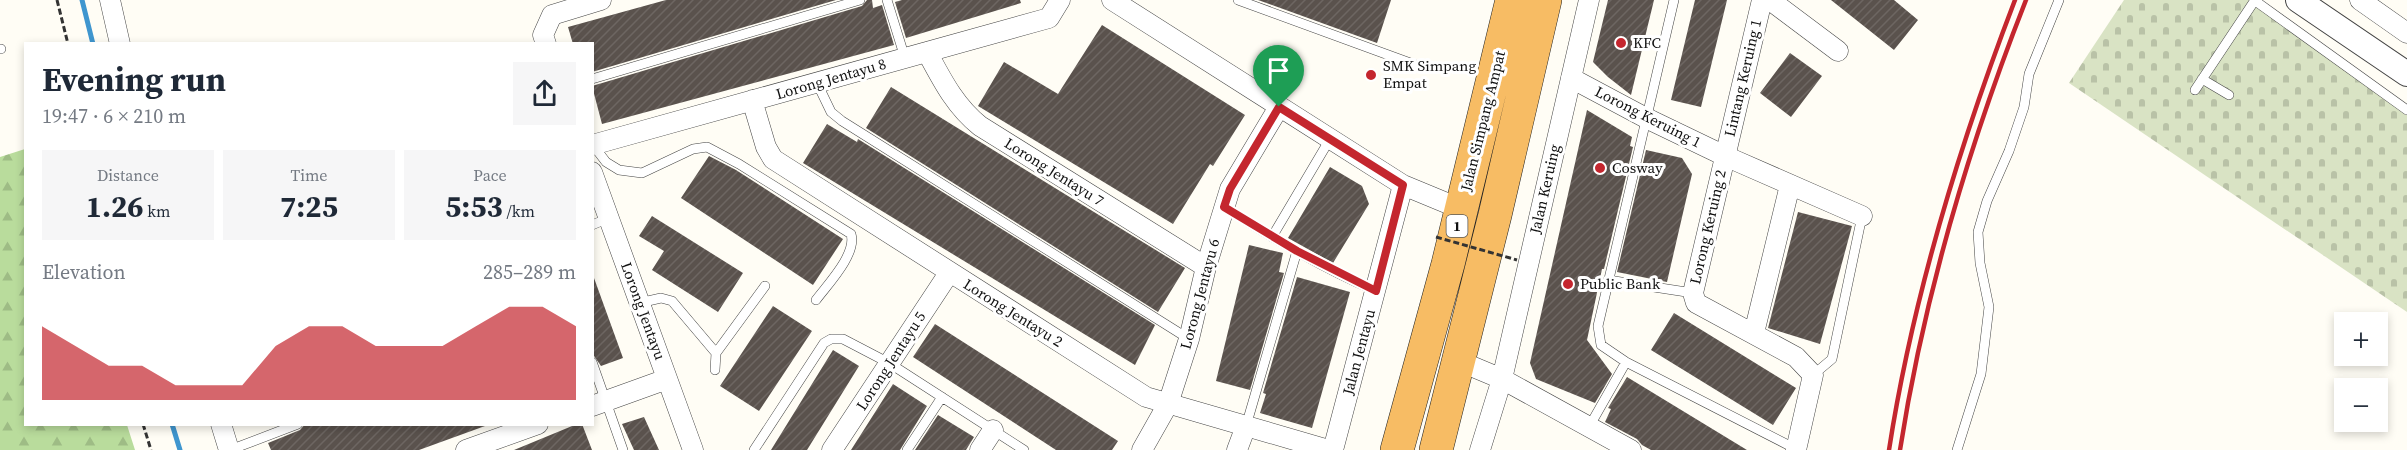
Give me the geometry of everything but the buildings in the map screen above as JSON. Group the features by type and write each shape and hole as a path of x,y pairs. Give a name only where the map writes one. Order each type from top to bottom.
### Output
{"highway":[{"name":"Jalan Simpang Ampat","path":"1397,450 1461,209 1512,0"},
{"name":"1","path":"1436,450 1545,0"}],"street":[{"path":"110,0 120,42"},
{"path":"544,39 552,15 601,0"},
{"name":"Lorong Jentayu 8","path":"594,145 1049,18 1060,0"},
{"path":"1112,0 1403,185 1461,209"},
{"name":"Jalan Keruing","path":"1480,450 1502,379 1589,0"},
{"name":"Lintang Keruing 1","path":"1725,156 1761,0"},
{"path":"1770,0 1838,51"},
{"path":"2298,0 2407,74"},
{"path":"2360,0 2407,33"},
{"name":"Lorong Jentayu 7","path":"927,52 952,98 980,126 1206,267"},
{"name":"Lorong Keruing 1","path":"1571,78 1725,156 1862,216"},
{"name":"Lorong Jentayu 2","path":"752,100 766,147 773,159 1146,397 1331,450"},
{"name":"Lorong Jentayu 6","path":"1142,450 1168,404 1189,339 1206,267 1230,189 1279,107"},
{"name":"Lorong Keruing 2","path":"1725,156 1693,293 1696,303 1796,357 1813,375"},
{"name":"Lorong Jentayu","path":"594,183 601,221 639,303 693,450"},
{"name":"Jalan Jentayu","path":"1331,450 1403,185"},
{"path":"1754,333 1790,185"},
{"name":"Lorong Jentayu 5","path":"832,450 949,273"},
{"path":"1459,362 1502,379 1631,450"},
{"path":"1796,449 1813,375"},
{"path":"599,403 667,379"},
{"path":"222,426 230,450"},
{"path":"466,450 532,426"},
{"path":"1237,450 1246,426"},
{"path":"980,450 993,430"}],"lane":[{"path":"594,78 835,4 860,0"},
{"path":"887,0 905,58"},
{"path":"1238,0 1424,68"},
{"path":"1674,0 1598,326 1601,345 1626,362 1796,449"},
{"path":"1957,450 1981,374 1989,307 1980,263 1978,232 1987,201 2009,151 2024,107 2029,74 2059,0"},
{"path":"2195,90 2254,0 2407,110"},
{"path":"2202,79 2229,94"},
{"path":"817,83 831,112 842,121 1189,339"},
{"path":"1272,237 1330,140"},
{"path":"594,146 606,162 620,170 642,173 693,149 706,147 739,164 851,234 853,241 849,255 816,300"},
{"path":"783,192 793,173"},
{"path":"1224,207 1297,251 1376,291"},
{"path":"1813,375 1832,359 1862,216"},
{"path":"1246,426 1297,251"},
{"path":"1608,280 1693,293"},
{"path":"715,370 716,353 765,286"},
{"path":"639,303 661,298 672,301 716,353"},
{"path":"754,450 824,343 831,339 843,339 889,363 1024,450"},
{"path":"1589,427 1626,362"},
{"path":"594,374 599,403 623,450"},
{"path":"907,450 942,397"},
{"path":"230,450 293,426"}],"path":[{"path":"57,0 68,42"},
{"path":"1436,237 1517,260"},
{"path":"143,426 151,450"}],"green space":[{"path":"2124,0 2256,0 2407,107 2407,312 2069,83"},
{"path":"24,149 24,426 127,426 135,450 0,450 0,157"}],"waterway":[{"path":"82,0 92,42"},
{"path":"173,426 180,450"}],"railway":[{"path":"1889,450 1911,335 1940,222 1975,110 2015,0"},
{"path":"1900,450 1935,278 1967,165 2026,0"}],"place":[{"name":"KFC","path":"1621,43"},
{"name":"SMK Simpang Empat","path":"1371,75"},
{"name":"Cosway","path":"1600,168"},
{"name":"Public Bank","path":"1568,284"}],"route":[{"path":"1279,107 1403,185 1376,291 1297,251 1224,207 1230,189 1279,107"}]}
